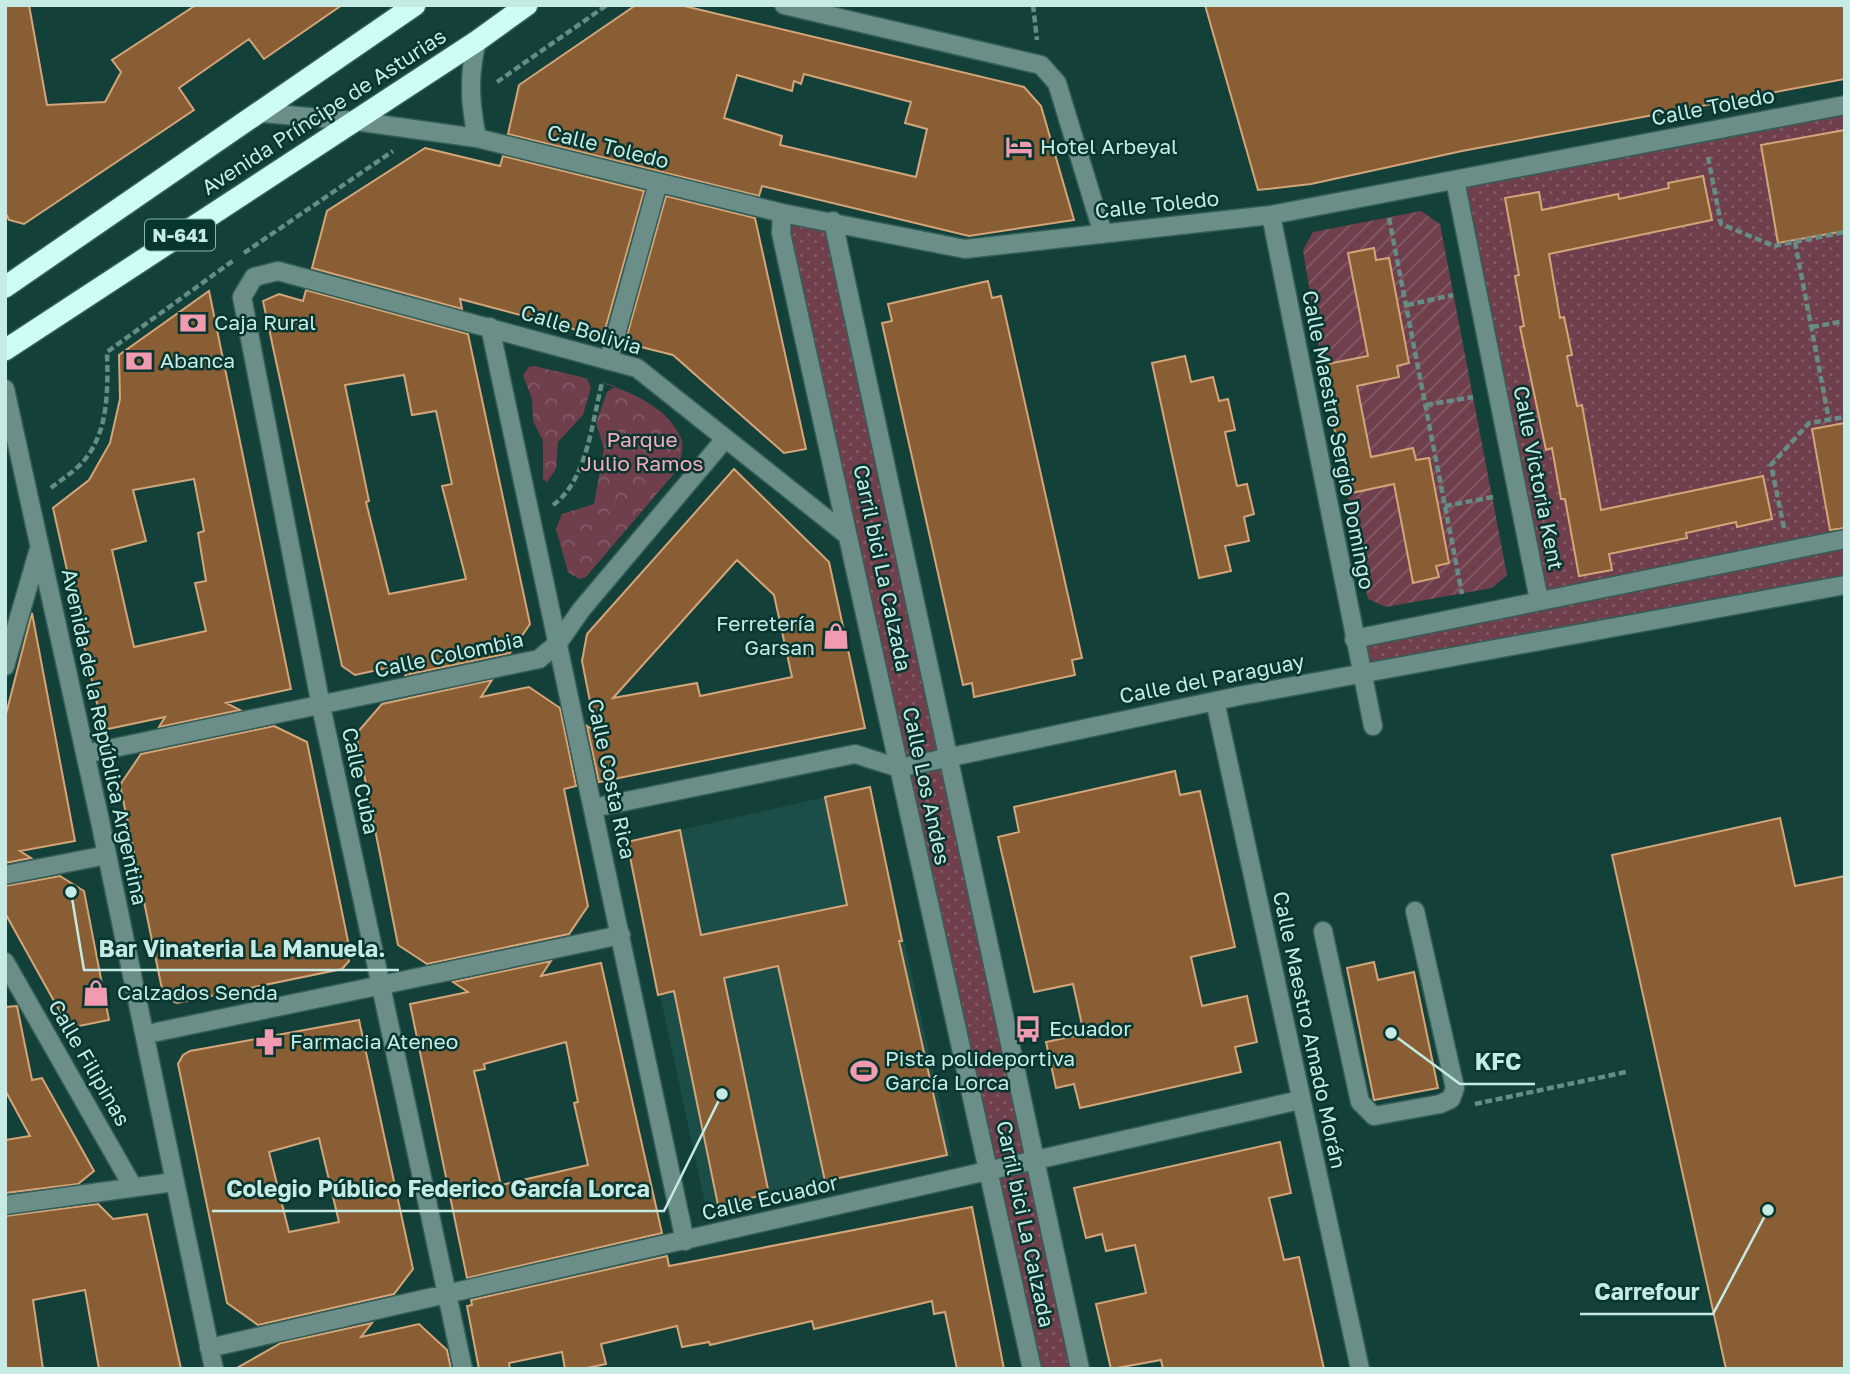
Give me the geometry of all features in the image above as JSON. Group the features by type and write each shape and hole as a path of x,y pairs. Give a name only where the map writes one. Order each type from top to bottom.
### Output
{"highway":[{"name":"Avenida Príncipe de Asturias","path":"5,287 262,113 415,5"},
{"name":"Avenida Príncipe de Asturias","path":"5,350 477,41 527,5"}],"street":[{"path":"784,5 1041,65 1056,83 1103,234"},
{"path":"477,41 470,70 470,101 477,138"},
{"name":"Calle Toledo","path":"262,113 355,121 477,138 782,213 965,249 1271,215 1845,105"},
{"name":"Calle Victoria Kent","path":"1354,639 1539,600 1455,180"},
{"path":"609,359 657,183"},
{"name":"Calle Los Andes","path":"782,213 781,233 1032,1369"},
{"name":"Calle Maestro Sergio Domingo","path":"1271,215 1373,726"},
{"name":"Calle Los Andes","path":"833,221 1080,1369"},
{"name":"Calle Bolivia","path":"254,277 278,271 637,368 847,535"},
{"name":"Calle Cuba","path":"254,277 242,297 321,706 463,1369"},
{"name":"Calle Costa Rica","path":"490,327 685,1241"},
{"name":"Avenida de la República Argentina","path":"5,389 107,855 214,1369"},
{"name":"Calle Colombia","path":"85,754 539,659 558,643 581,610 725,439"},
{"name":"Avenida de la República Argentina","path":"5,458 26,485"},
{"path":"1539,600 1845,539"},
{"path":"5,666 39,548"},
{"name":"Calle del Paraguay","path":"899,768 1215,701 1845,585"},
{"name":"Calle Maestro Amado Morán","path":"1215,701 1360,1369"},
{"path":"593,808 855,754 899,768"},
{"path":"5,875 107,855"},
{"path":"1323,931 1360,1102 1374,1116 1440,1104 1451,1099 1455,1088 1415,911"},
{"path":"157,1032 621,935"},
{"name":"Calle Filipinas","path":"5,962 134,1187"},
{"name":"Calle Ecuador","path":"209,1348 1300,1100"},
{"path":"5,1205 174,1182"}],"path":[{"path":"1033,5 1041,65"},
{"path":"1703,132 1721,224 1774,246 1845,232"},
{"path":"1384,194 1465,615"},
{"path":"1795,242 1829,420"},
{"path":"1407,305 1454,295"},
{"path":"1812,327 1845,321"},
{"path":"532,520 566,496 581,463 609,359"},
{"path":"1426,405 1474,396"},
{"path":"1789,550 1771,466 1809,424 1845,417"},
{"path":"1445,506 1493,497"}],"shaded area":[{"path":"870,787 952,1156 706,1208 627,842"}],"green space":[{"path":"1845,105 1845,585 1362,673 1354,639 1538,600 1455,180"},
{"path":"1421,211 1440,224 1507,575 1492,588 1386,607 1368,599 1347,493 1377,487 1352,360 1322,365 1303,250 1313,232"},
{"path":"782,213 833,221 1080,1369 1032,1369"},
{"name":"Parque Julio Ramos","path":"529,367 597,381 587,379 591,388 583,415 558,442 556,469 547,482 543,479 543,441 533,421 532,399 523,375"},
{"name":"Parque Julio Ramos","path":"614,387 656,408 670,421 681,438 682,454 677,470 586,577 579,579 568,572 556,529 562,514 594,504 604,448 596,423 607,392"}],"building":[{"path":"5,5 29,5 47,105 105,102 121,72 112,60 196,5 342,5 264,59 249,39 179,88 194,110 24,224 9,220 5,212"},
{"path":"636,5 680,5 1024,87 1041,106 1074,220 969,236 762,186 759,196 508,134 519,85","holes":["804,74 911,102 905,123 927,129 916,177 780,145 782,136 724,118 737,75 792,91 794,81 801,84"]},
{"path":"1205,5 1845,5 1845,79 1462,151 1311,184 1258,190"},
{"path":"1845,130 1845,231 1778,243 1761,145"},
{"path":"425,148 500,166 503,156 644,191 603,337 460,299 462,309 312,268 327,211"},
{"path":"1703,176 1712,220 1549,254 1560,318 1564,317 1572,355 1567,356 1577,406 1582,405 1601,510 1763,476 1772,519 1737,527 1736,522 1686,533 1687,538 1609,554 1612,570 1579,576 1565,499 1561,499 1552,448 1546,450 1520,327 1524,326 1515,276 1519,275 1505,198 1539,192 1542,210 1618,194 1619,199 1669,188 1668,183"},
{"path":"666,196 755,218 806,449 784,453 673,355 625,343"},
{"path":"1374,248 1376,260 1389,258 1409,363 1397,366 1399,377 1357,386 1371,457 1413,448 1416,460 1429,458 1449,563 1436,566 1439,577 1413,583 1394,484 1347,494 1322,365 1368,356 1348,253"},
{"path":"988,281 992,298 1001,296 1082,658 1072,660 1075,675 974,697 972,683 963,685 882,323 892,321 888,304"},
{"path":"306,290 468,334 530,624 510,653 406,675 418,661 355,675 342,666 263,301 279,294 303,301","holes":["404,375 412,415 436,411 452,484 442,486 466,579 389,594 366,502 369,501 345,385"]},
{"path":"209,291 291,689 226,703 240,710 159,727 165,717 103,730 53,508 89,480 110,443 120,399 119,355","holes":["194,479 204,531 198,533 206,581 195,583 206,631 134,647 112,550 146,541 133,490"]},
{"path":"1185,356 1191,382 1213,377 1219,401 1228,399 1235,430 1225,432 1237,486 1247,484 1254,514 1244,517 1249,541 1225,546 1231,571 1199,578 1152,363"},
{"path":"1845,423 1845,528 1830,530 1812,429"},
{"path":"734,469 829,562 865,728 599,782 587,726 596,732 582,661 587,634","holes":["737,560 774,595 792,677 700,696 697,683 613,698"]},
{"path":"32,613 75,841 20,851 31,858 5,863 5,718"},
{"path":"492,680 481,697 529,687 560,708 576,786 564,789 588,906 569,934 427,964 398,945 356,734 382,704"},
{"path":"274,726 307,742 349,946 349,961 342,969 177,1003 170,1000 162,989 120,785 141,754"},
{"path":"1175,771 1180,795 1200,791 1235,947 1191,957 1202,1006 1247,996 1257,1042 1235,1047 1241,1072 1080,1108 1074,1084 1056,1088 1046,1042 1084,1034 1073,984 1034,992 998,837 1019,832 1014,807"},
{"path":"870,787 902,941 899,941 947,1155 825,1181 778,966 724,978 769,1194 718,1205 674,991 658,995 627,842 680,830 701,935 847,905 825,797"},
{"path":"1780,818 1795,886 1845,876 1845,1369 1726,1369 1612,855"},
{"path":"60,876 84,891 109,1020 69,1028 5,913 5,886"},
{"path":"551,961 541,976 601,963 662,1233 467,1278 410,1004 468,992 453,982","holes":["566,1042 578,1102 574,1103 588,1165 501,1185 474,1071 485,1069 484,1064"]},
{"path":"1374,962 1378,980 1414,972 1438,1088 1374,1100 1347,968"},
{"path":"17,1006 32,1080 42,1078 94,1171 78,1184 5,1193 5,1140 30,1136 5,1090 5,1007"},
{"path":"359,1020 413,1269 394,1294 258,1325 227,1303 178,1064 183,1055 190,1051","holes":["319,1138 339,1222 289,1232 269,1152"]},
{"path":"1280,1142 1291,1193 1269,1198 1284,1260 1299,1257 1324,1369 1163,1369 1161,1360 1111,1369 1096,1304 1146,1293 1135,1245 1106,1251 1102,1234 1086,1238 1074,1188"},
{"path":"98,1204 113,1219 147,1214 181,1369 99,1369 85,1290 33,1300 43,1369 5,1369 5,1216"},
{"path":"972,1207 1004,1369 957,1369 945,1312 934,1314 932,1301 814,1329 812,1321 710,1345 709,1342 682,1347 677,1326 601,1344 606,1364 582,1369 565,1369 562,1352 509,1363 510,1369 479,1369 467,1306 472,1305 471,1300 667,1256 669,1266"},
{"path":"372,1323 361,1337 419,1324 447,1350 451,1369 235,1369 281,1343"}],"place":[{"name":"Hotel Arbeyal","path":"1019,147"},
{"name":"Caja Rural","path":"193,323"},
{"name":"Abanca","path":"139,361"},
{"name":"Ferretería Garsan","path":"836,636"},
{"name":"Bar Vinateria La Manuela.","path":"71,892"},
{"name":"Calzados Senda","path":"96,993"},
{"name":"Ecuador","path":"1028,1029"},
{"name":"KFC","path":"1391,1033"},
{"name":"Farmacia Ateneo","path":"269,1042"},
{"name":"Pista polideportiva García Lorca","path":"864,1071"},
{"name":"Colegio Público Federico García Lorca","path":"722,1094"},
{"name":"Carrefour","path":"1768,1210"}]}
